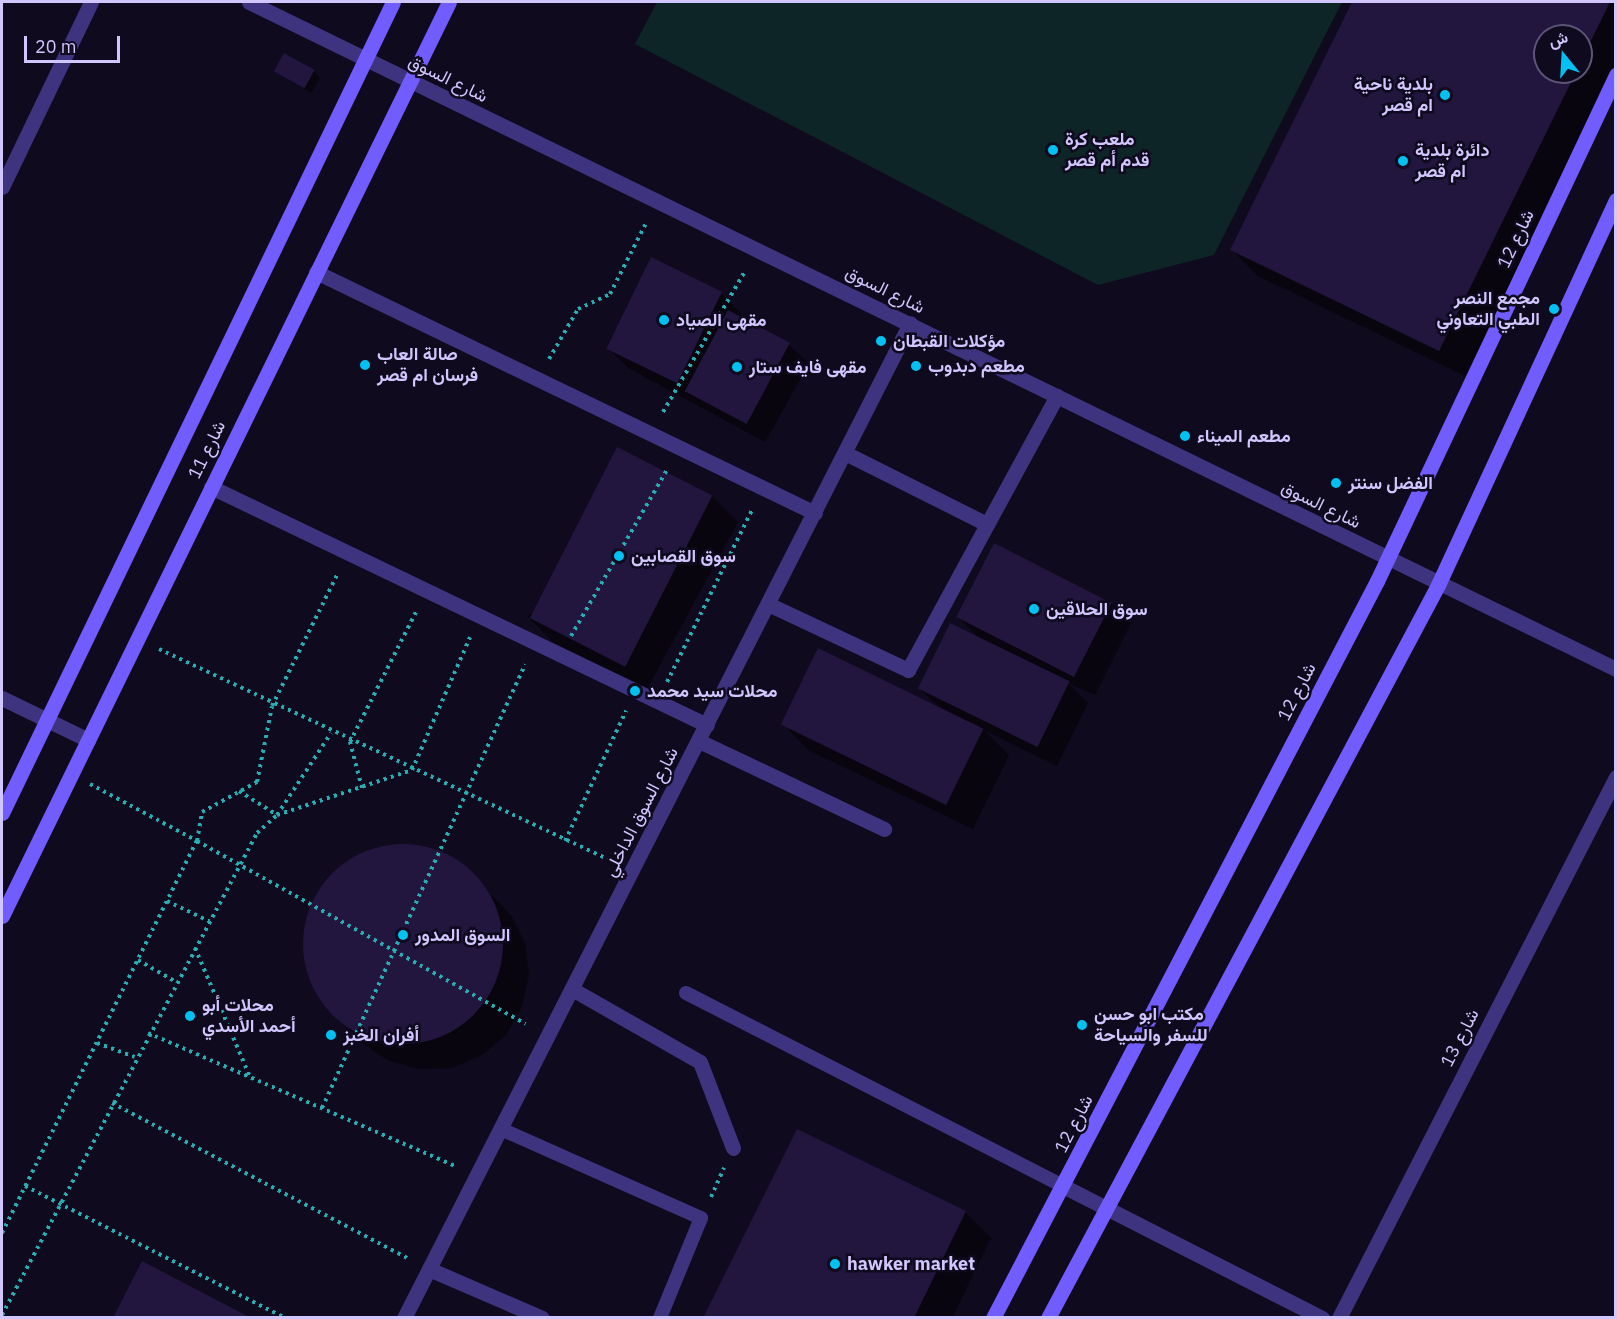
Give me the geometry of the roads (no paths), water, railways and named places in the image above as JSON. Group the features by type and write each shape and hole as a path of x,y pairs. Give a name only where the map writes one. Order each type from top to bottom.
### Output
{"street":[{"path":"2,187 91,2"},
{"name":"شارع السوق","path":"249,2 409,82 910,323 1386,560 1616,669"},
{"name":"شارع 11","path":"2,813 393,2"},
{"name":"شارع 11","path":"2,916 449,2"},
{"name":"شارع 12","path":"993,1317 1386,560 1616,75"},
{"path":"1048,1317 1438,585 1616,200"},
{"path":"316,272 814,513"},
{"name":"شارع السوق الداخلي","path":"404,1317 634,872 910,323"},
{"path":"768,604 908,670 1057,396"},
{"path":"845,453 987,524"},
{"path":"211,487 707,725"},
{"path":"2,698 88,740"},
{"path":"699,741 884,829"},
{"name":"شارع 13","path":"1339,1317 1616,777"},
{"path":"572,989 700,1062 733,1149"},
{"path":"1063,1186 1322,1317"},
{"path":"429,1269 542,1317"}],"lane":[{"path":"686,993 1063,1186"},
{"path":"501,1129 701,1218 660,1317"}],"place":[{"name":"بلدية ناحية ام قصر","path":"1445,95"},
{"name":"ملعب كرة قدم أم قصر","path":"1053,150"},
{"name":"دائرة بلدية ام قصر","path":"1403,161"},
{"name":"مجمع النصر الطبي التعاوني","path":"1554,309"},
{"name":"مقهى الصياد","path":"664,320"},
{"name":"مؤكلات القبطان","path":"881,341"},
{"name":"صالة العاب فرسان ام قصر","path":"365,365"},
{"name":"مطعم دبدوب","path":"916,366"},
{"name":"مقهى فايف ستار","path":"737,367"},
{"name":"مطعم الميناء","path":"1185,436"},
{"name":"الفضل سنتر","path":"1336,483"},
{"name":"سوق القصابين","path":"619,556"},
{"name":"سوق الحلاقين","path":"1034,609"},
{"name":"محلات سيد محمد","path":"635,691"},
{"name":"السوق المدور","path":"403,935"},
{"name":"محلات أبو أحمد الأسدي","path":"190,1016"},
{"name":"مكتب ابو حسن للسفر والسياحة","path":"1082,1025"},
{"name":"أفران الخبز","path":"331,1035"},
{"name":"hawker market","path":"835,1264"}]}
